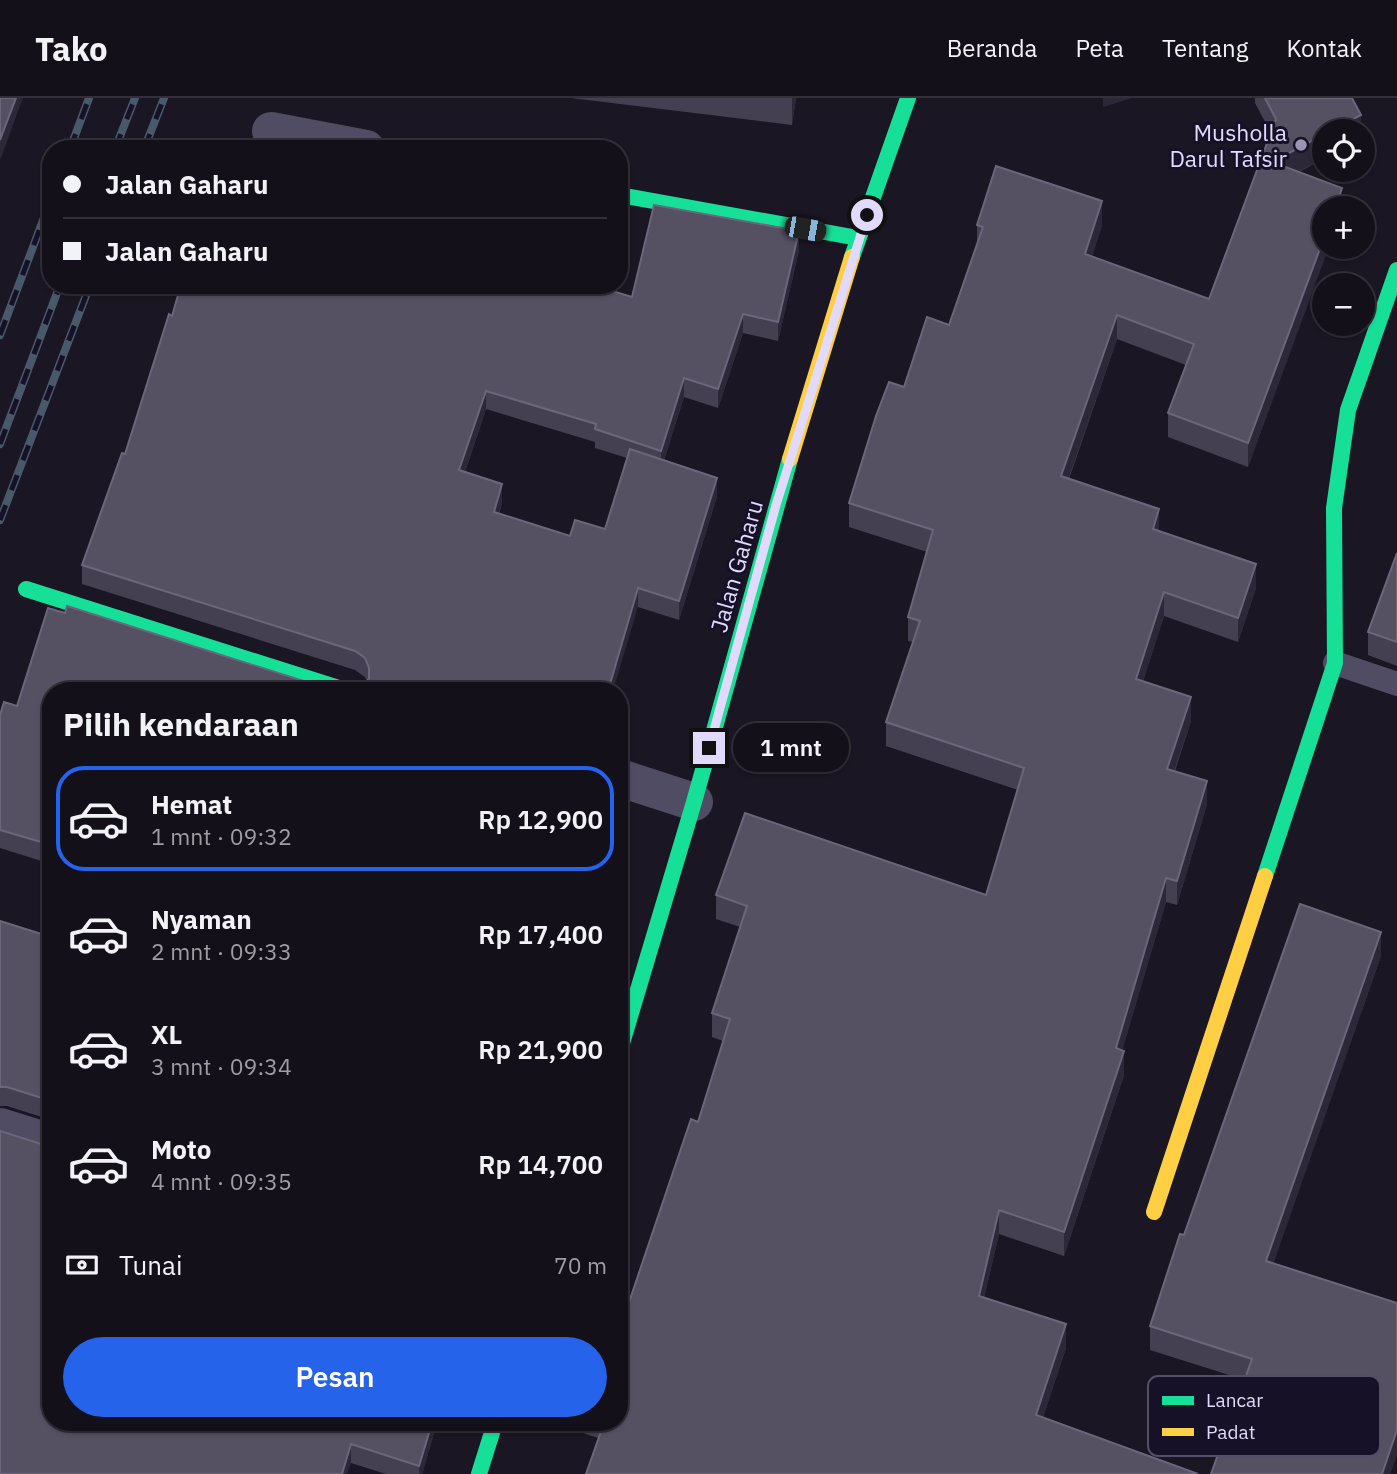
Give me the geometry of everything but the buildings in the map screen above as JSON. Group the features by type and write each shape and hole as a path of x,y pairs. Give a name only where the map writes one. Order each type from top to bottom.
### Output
{"street":[{"name":"Jalan Gaharu","path":"628,1023 694,802 776,505 858,238 908,98"},
{"path":"271,131 318,140"},
{"path":"628,196 858,238"},
{"path":"1153,1212 1335,663 1334,508 1348,410 1397,270"},
{"path":"26,589 320,682"},
{"path":"628,781 694,802"},
{"path":"0,1127 42,1140"},
{"path":"479,1474 492,1431"}],"lane":[{"path":"1335,663 1397,684"}],"railway":[{"path":"73,140 89,98"},
{"path":"119,140 135,98"},
{"path":"148,140 164,98"},
{"path":"0,335 42,223"},
{"path":"0,444 57,294"},
{"path":"0,520 87,294"}],"traffic: fast":[{"path":"852,257 908,98"},
{"path":"628,196 858,238"},
{"path":"1265,876 1335,663 1334,508 1348,410 1397,270"},
{"path":"628,1023 694,802 790,459"},
{"path":"26,589 320,682"},
{"path":"479,1474 492,1431"}],"traffic: slow":[{"path":"790,459 852,257"},
{"path":"1154,1212 1265,876"}],"place":[{"name":"Musholla Darul Tafsir","path":"1301,145"}],"route":[{"path":"709,748 776,505 867,215"}]}
